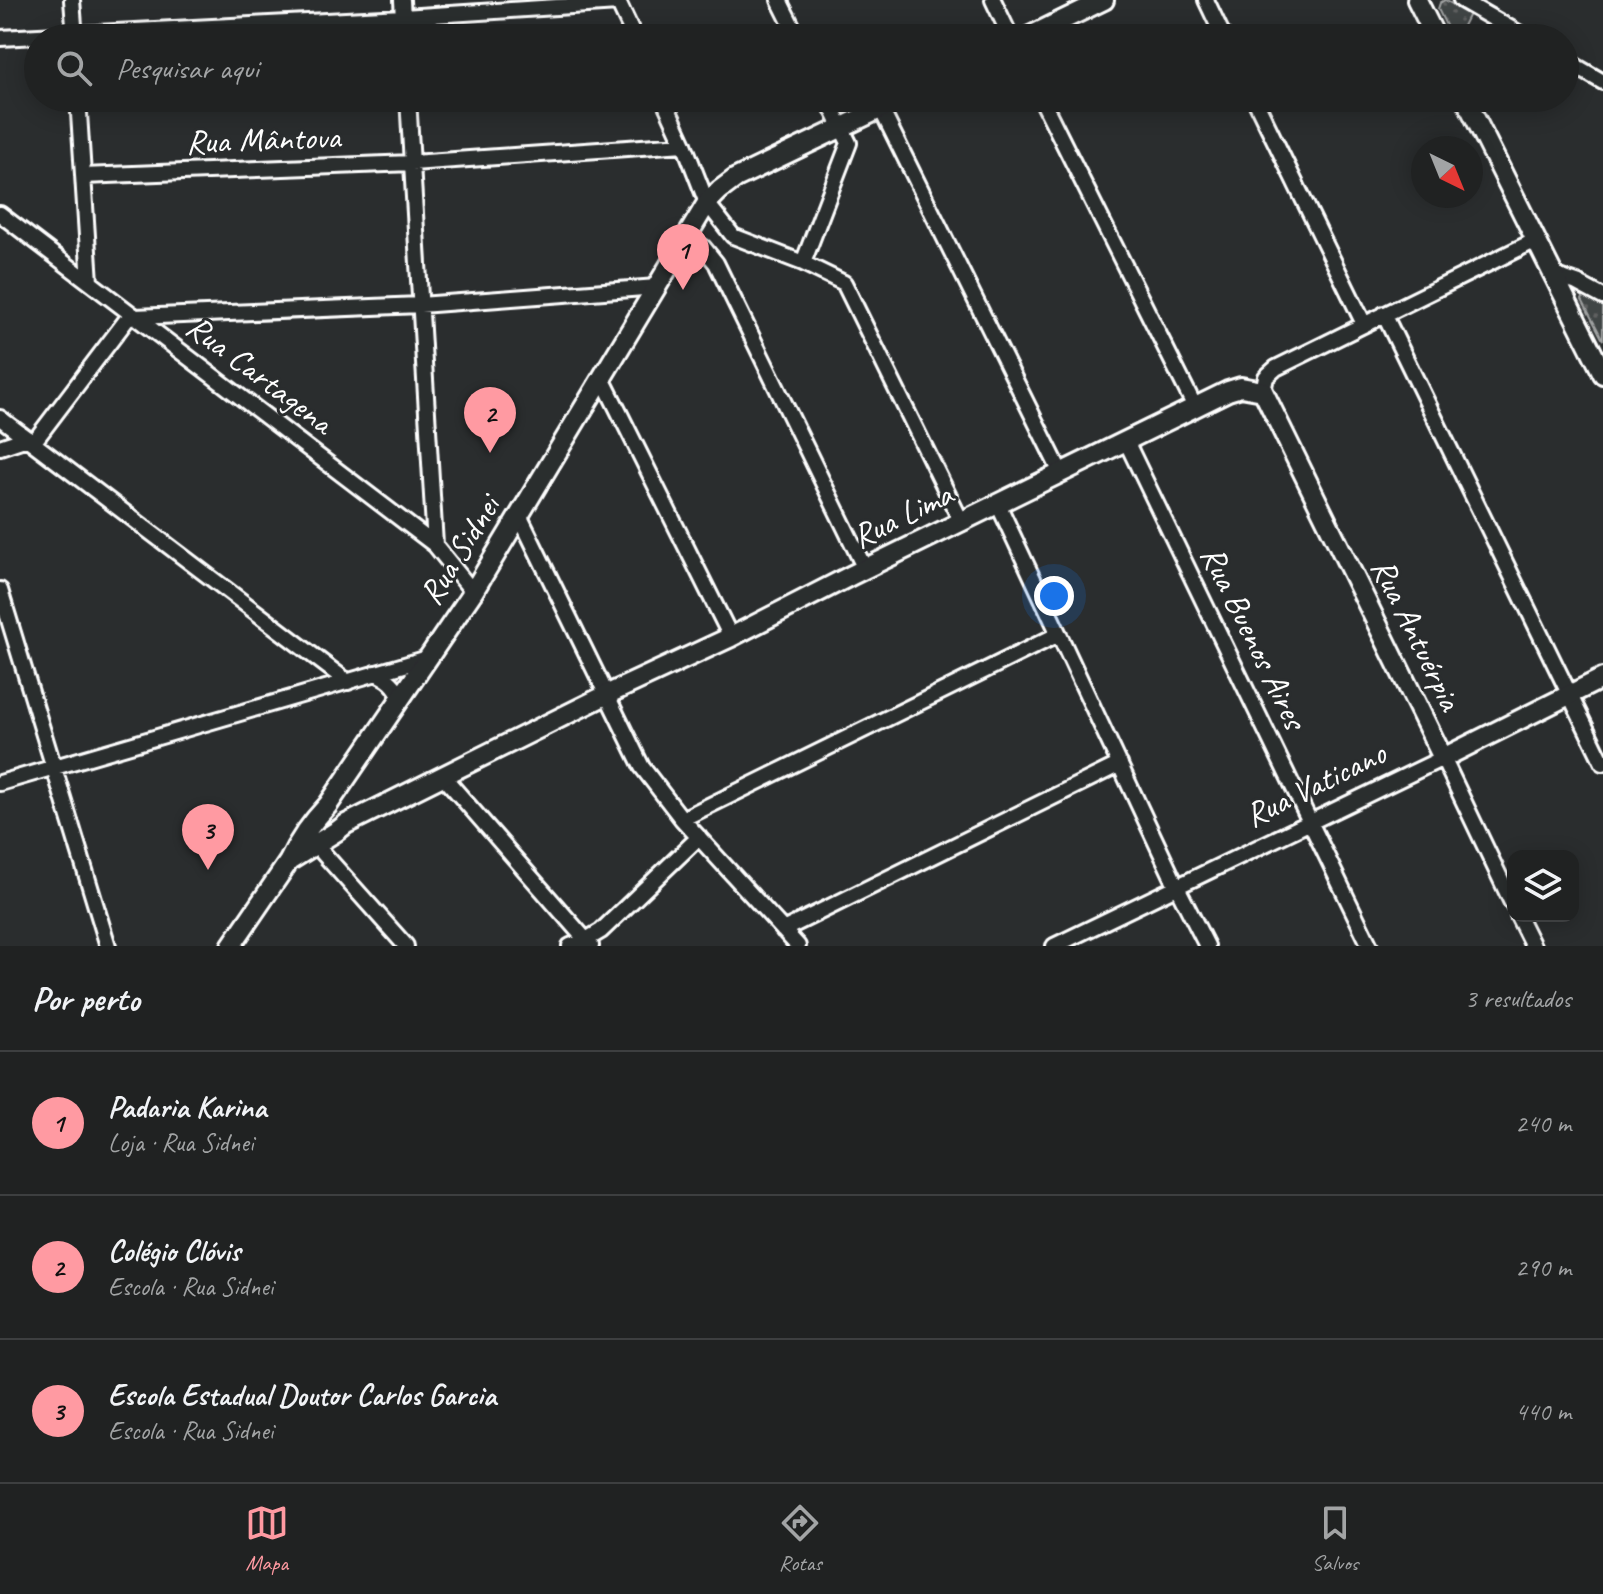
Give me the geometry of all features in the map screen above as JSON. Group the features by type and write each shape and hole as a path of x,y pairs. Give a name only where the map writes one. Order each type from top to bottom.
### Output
{"main road":[{"path":"1055,24 1104,0"},
{"path":"1417,0 1429,24"},
{"name":"Rua Sidnei","path":"231,946 473,592 707,203 736,178 874,112"},
{"path":"1472,112 1602,370"},
{"name":"Rua Lima","path":"289,861 320,845 346,824 1234,388 1248,387 1263,391"},
{"name":"Rua Antuérpia","path":"1263,391 1443,758"},
{"name":"Rua Vaticano","path":"1443,758 1603,678"},
{"path":"328,805 334,817 346,824"},
{"path":"320,845 328,805"}],"street":[{"path":"72,0 74,24"},
{"path":"402,0 403,24"},
{"path":"779,0 791,24"},
{"path":"993,0 1004,24"},
{"path":"1206,0 1217,24"},
{"path":"1461,0 1503,24"},
{"path":"282,24 617,2 628,24"},
{"path":"0,38 24,37"},
{"path":"1579,68 1603,82"},
{"path":"79,112 90,282"},
{"path":"409,112 435,545"},
{"path":"669,112 707,203 733,236 803,263 844,283 962,523"},
{"path":"803,263 849,143 834,112"},
{"path":"882,112 1061,473"},
{"path":"1048,112 1195,407"},
{"path":"1261,112 1364,324"},
{"name":"Rua Mântova","path":"83,176 412,163 684,144"},
{"name":"Rua Cartagena","path":"0,214 435,545 473,592"},
{"path":"709,253 733,236"},
{"path":"686,239 698,244 716,263 865,569"},
{"path":"1263,391 1266,377 1276,368 1536,240"},
{"path":"1554,275 1603,297"},
{"path":"0,447 30,441 133,315 420,305 657,287"},
{"path":"1384,314 1603,763"},
{"path":"602,378 731,637"},
{"path":"0,418 348,682"},
{"name":"Rua Buenos Aires","path":"1126,441 1370,946"},
{"path":"998,504 1207,946"},
{"path":"519,515 642,767 682,819 798,946"},
{"path":"0,590 108,946"},
{"path":"682,819 1059,634"},
{"path":"0,783 428,658"},
{"path":"375,673 388,679 401,698"},
{"name":"Rua Vaticano","path":"1054,946 1443,758"},
{"name":"Rua Antuérpia","path":"1443,758 1507,892"},
{"path":"783,930 1120,764"},
{"path":"443,776 588,943"},
{"path":"570,946 588,943 699,837"},
{"path":"320,845 406,946"},
{"path":"1521,922 1533,946"}],"shaded area":[{"path":"1445,0 1469,14 1464,24 1445,24 1438,9"},
{"path":"1584,296 1603,305 1603,340 1582,300"}],"place":[{"name":"Padaria Karina","path":"683,290"},
{"name":"Colégio Clóvis","path":"490,453"},
{"name":"Escola Estadual Doutor Carlos Garcia","path":"208,870"}]}
